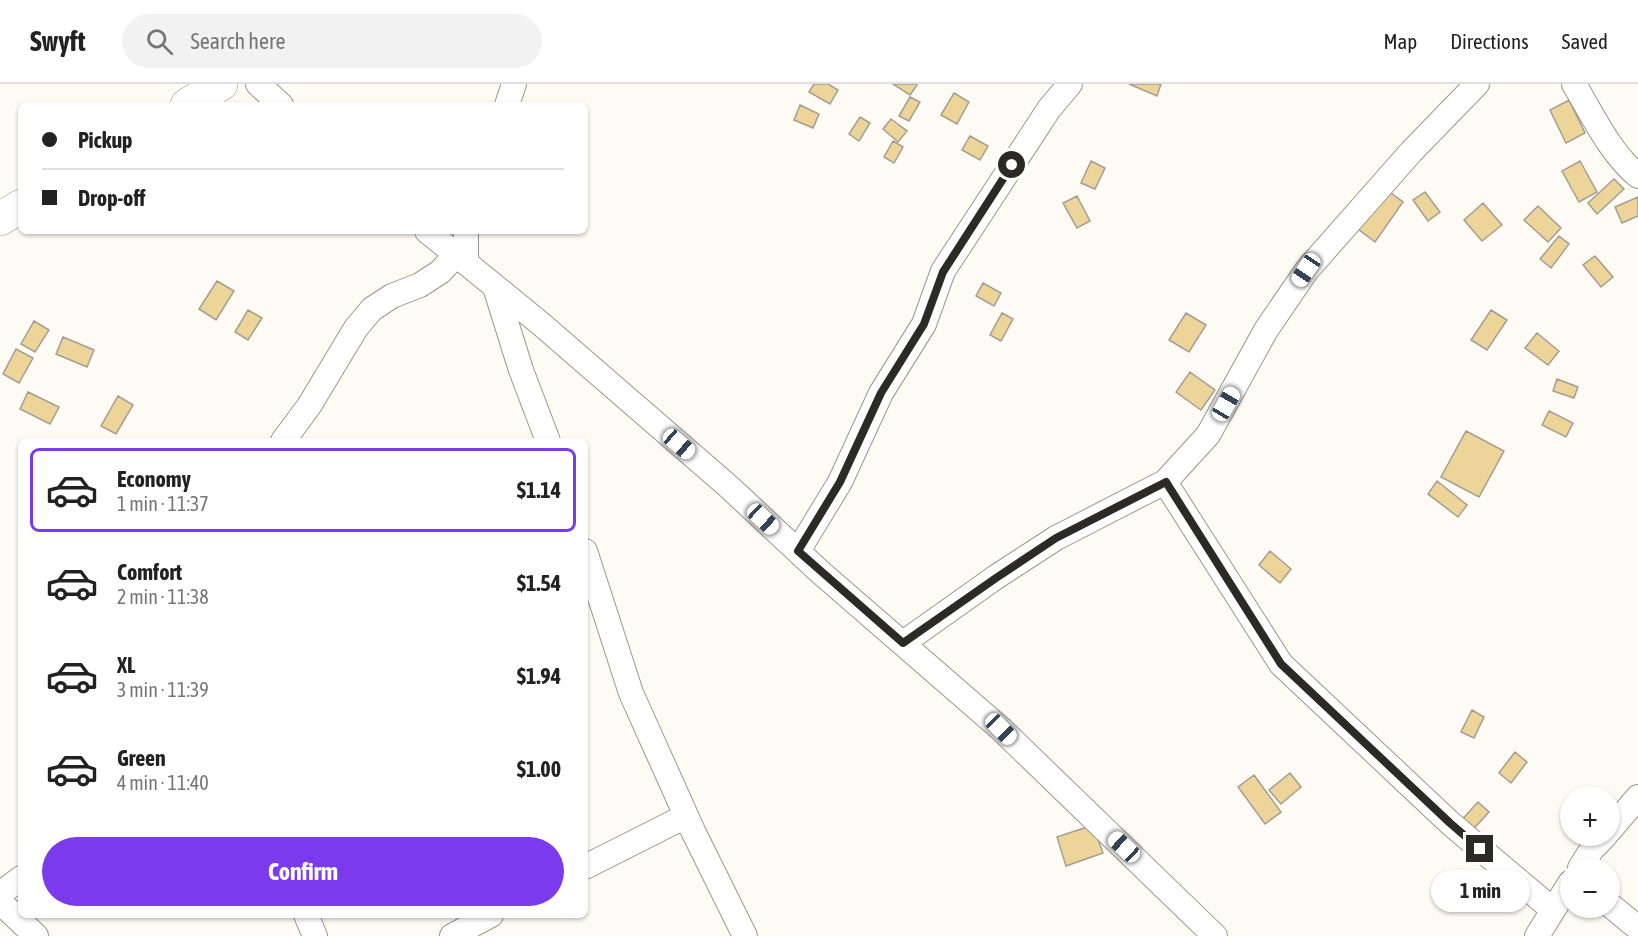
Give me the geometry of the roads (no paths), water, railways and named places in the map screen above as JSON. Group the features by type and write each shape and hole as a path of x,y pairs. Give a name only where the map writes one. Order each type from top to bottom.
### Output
{"street":[{"path":"192,102 221,84"},
{"path":"258,84 278,102"},
{"path":"508,102 514,84"},
{"path":"798,551 840,482 881,393 924,324 943,272 1049,110 1070,84"},
{"path":"903,643 1056,538 1166,482 1208,435 1266,330 1306,270 1411,152 1476,84"},
{"path":"1574,84 1605,135 1638,176"},
{"path":"0,219 18,208"},
{"path":"431,234 728,486 798,551 1001,729 1215,936"},
{"path":"285,438 309,406 356,328 372,309 392,296 420,285 461,259 465,234"},
{"path":"495,287 521,370 547,438"},
{"path":"1166,482 1281,664 1450,823 1553,910"},
{"path":"588,560 631,693 686,816 745,936"},
{"path":"1620,818 1638,797"},
{"path":"588,865 686,816"},
{"path":"18,883 3,908 36,936"},
{"path":"1537,936 1560,899"},
{"path":"1620,913 1638,928"},
{"path":"307,918 315,936"},
{"path":"452,936 485,918"}]}
